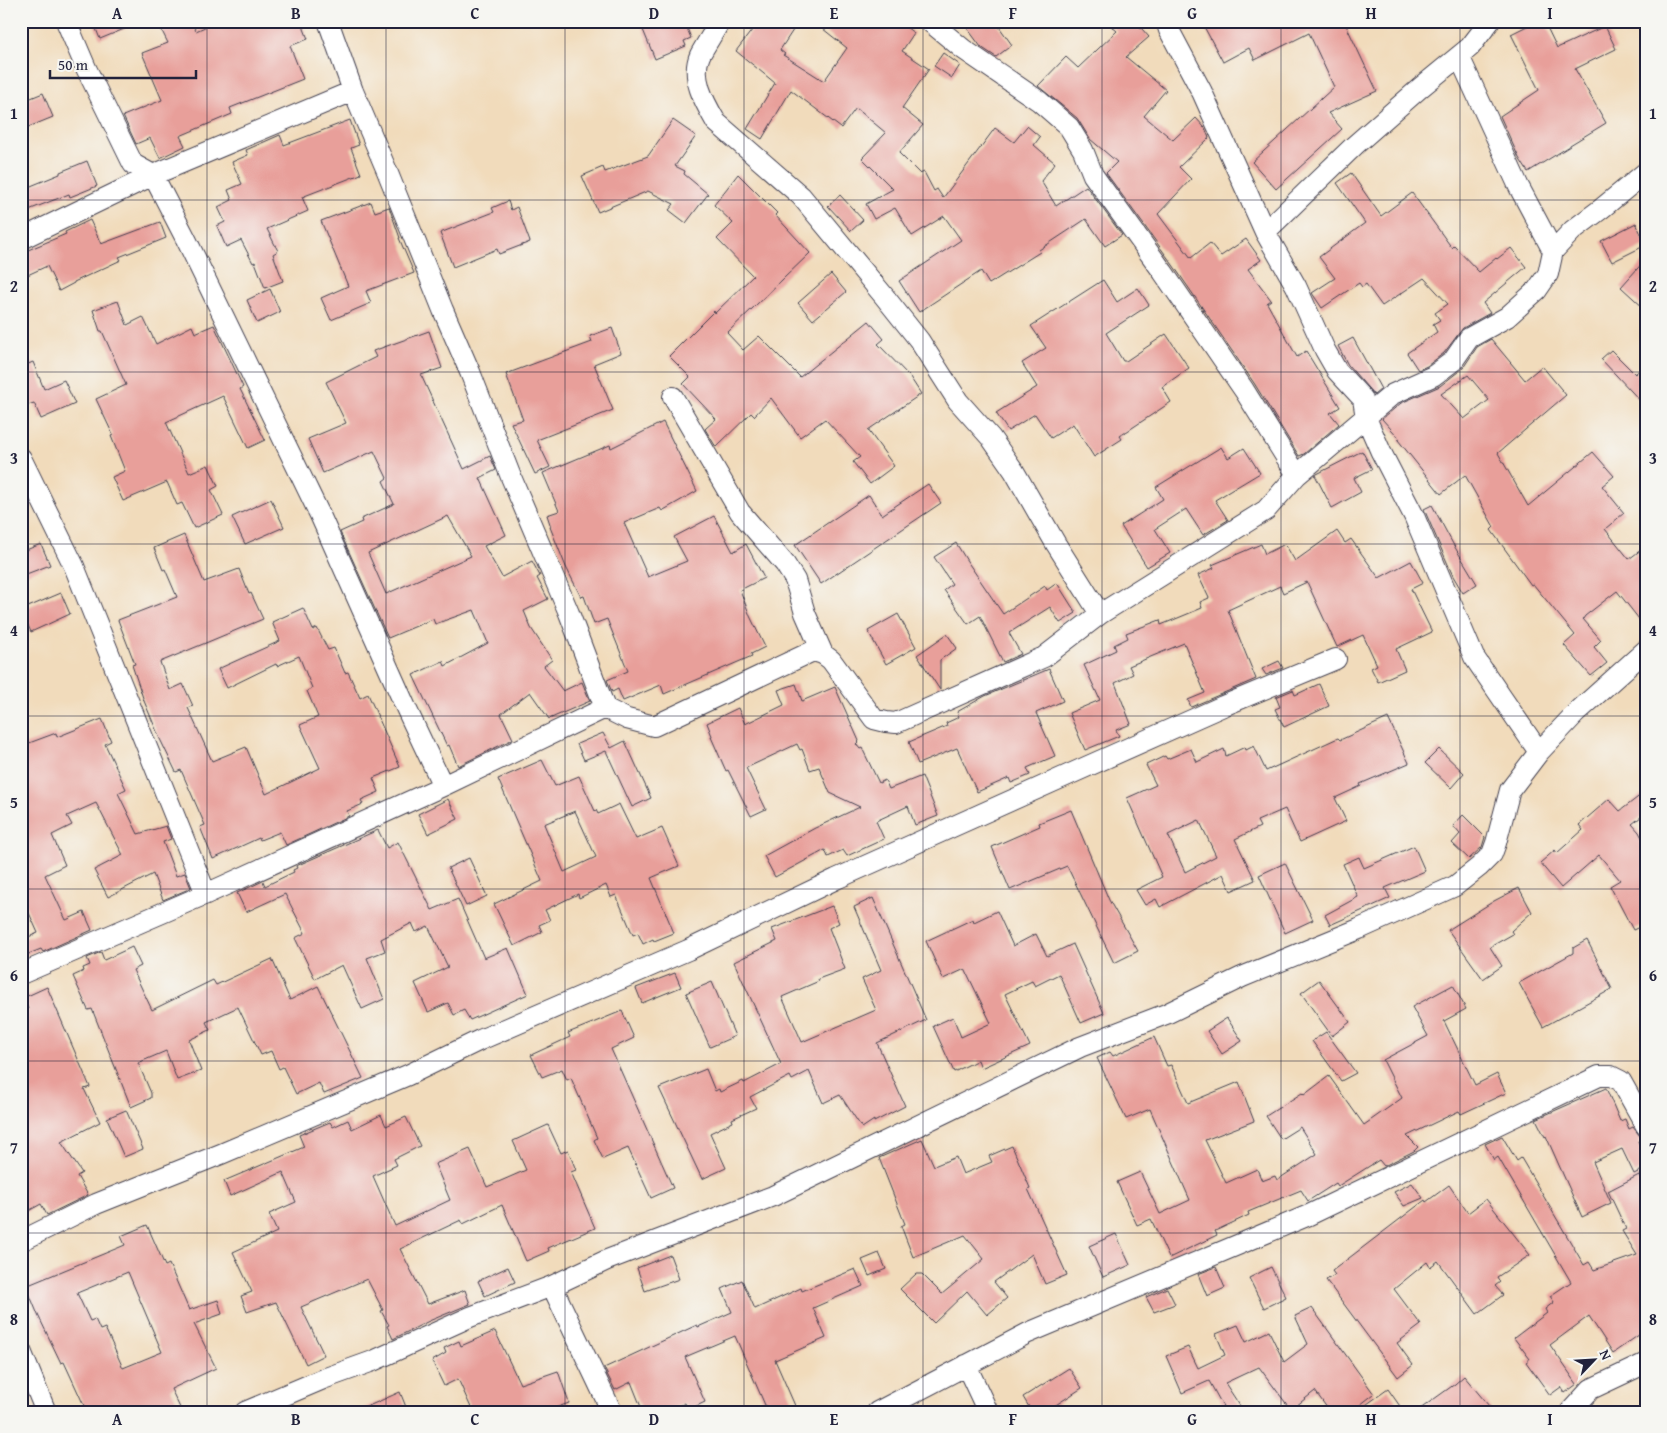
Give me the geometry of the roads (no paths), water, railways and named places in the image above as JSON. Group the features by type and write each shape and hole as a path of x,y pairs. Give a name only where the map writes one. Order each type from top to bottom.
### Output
{"street":[{"path":"66,21 86,68 133,164 153,175 316,506 406,710 443,786"},
{"path":"328,21 353,91 470,372 605,708 627,720 654,726 813,651 824,654"},
{"path":"720,21 699,57 696,70 699,86 716,122 800,196 919,340 958,401 991,438 1014,471 1056,544 1100,614"},
{"path":"929,21 963,49 1039,101 1069,127 1083,150 1092,175 1163,272 1244,390 1296,474"},
{"path":"1166,21 1202,92 1265,232 1296,286 1325,350 1338,371 1363,399 1366,418 1414,516 1474,657 1539,752"},
{"path":"1265,232 1355,145 1470,47 1490,21"},
{"path":"1459,56 1519,187 1553,251"},
{"path":"21,239 153,175 353,91"},
{"path":"673,398 740,512 785,564 795,580 805,613 824,654 831,660 874,719 896,723 1044,657 1100,614 1266,510 1296,474 1393,394 1433,376 1454,361 1469,338 1507,317 1538,290 1548,274 1553,251 1573,230 1646,172"},
{"path":"21,458 74,566 206,894"},
{"path":"245,1412 323,1379 373,1361 470,1317 552,1286 607,1260 773,1196 1080,1047 1166,1014 1242,977 1359,929 1455,886 1492,854 1510,790 1539,752 1576,713 1646,650"},
{"path":"21,1241 96,1204 221,1154 408,1075 480,1040 688,950 836,878 1223,706 1336,659"},
{"path":"21,974 206,894 443,786 605,708"},
{"path":"877,1412 1028,1333 1309,1216 1599,1076 1611,1076 1620,1081 1646,1126"},
{"path":"552,1286 612,1412"},
{"path":"21,1351 46,1412"},
{"path":"1570,1412 1591,1389 1646,1363"},
{"path":"966,1365 988,1412"}]}
